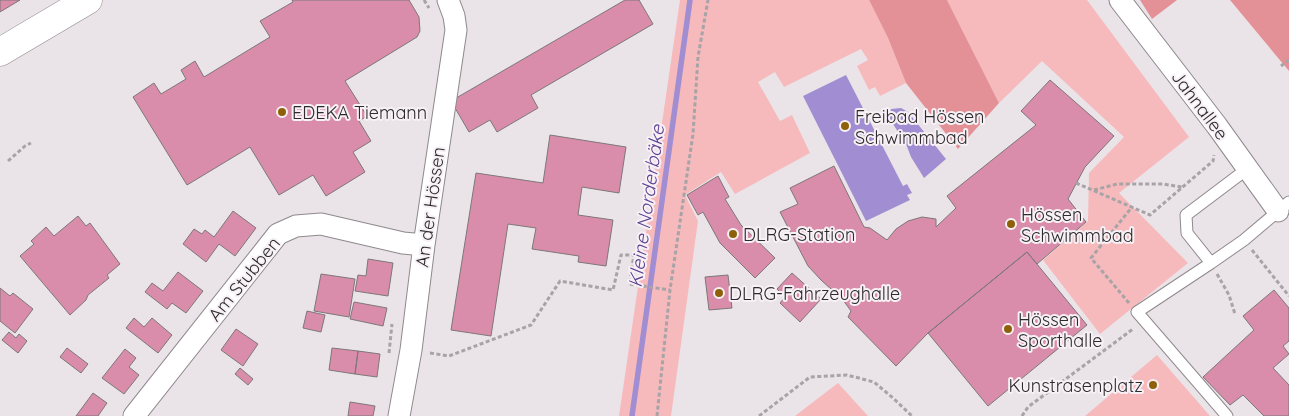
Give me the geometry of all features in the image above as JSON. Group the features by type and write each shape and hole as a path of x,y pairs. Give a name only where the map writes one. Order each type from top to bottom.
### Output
{"street":[{"path":"0,52 88,0"},
{"name":"An der Hössen","path":"399,416 411,350 424,245 456,30 454,16 448,0"},
{"name":"Jahnallee","path":"1120,0 1217,126 1247,169 1284,207"},
{"name":"Am Stubben","path":"134,416 278,234 296,226 321,224 403,244 424,245"}],"lane":[{"path":"1211,263 1187,233 1186,215 1247,169"},
{"path":"1228,416 1140,316 1244,240 1284,207"}],"path":[{"path":"657,416 670,290 693,134 698,57 708,0"},
{"path":"1281,66 1289,60"},
{"path":"8,161 31,143"},
{"path":"1076,183 1150,215 1213,161 1214,155 1210,149"},
{"path":"1094,190 1117,184 1163,184 1182,187"},
{"path":"1022,416 1028,407 1140,316 1091,258 1132,207"},
{"path":"1244,240 1289,296"},
{"path":"411,350 449,356 531,325 560,281 613,290 622,255 634,255 629,284 670,290"},
{"path":"1211,263 1229,295 1235,314"},
{"path":"758,416 810,377 847,375 874,382 912,416"}],"shaded area":[{"path":"680,0 869,0 888,38 906,83 880,96 875,87 869,90 857,66 868,60 861,49 784,87 775,72 758,82 780,121 792,115 810,153 735,194 721,172 685,195 698,221 671,416 619,416"},
{"path":"869,0 947,0 999,103 958,149 906,83 888,38"},
{"path":"947,0 1087,0 1189,137 1119,193 1188,263 1100,334 1043,260 1088,221 1089,173 1124,137 1042,61 999,103"},
{"path":"1140,0 1177,0 1152,19"},
{"path":"1230,0 1289,0 1289,71"},
{"name":"Freibad Hössen Schwimmbad","path":"846,75 903,186 907,184 912,193 907,195 910,200 866,221 803,96"},
{"path":"901,108 908,112 946,159 924,178 911,157 906,144 889,118 891,109"},
{"name":"Kunstrasenplatz","path":"1157,355 1210,416 1085,416"},
{"path":"838,383 868,416 795,416"}],"building":[{"path":"0,0 20,0 0,12"},
{"path":"292,0 409,0 419,17 420,31 417,37 345,81 367,116 359,121 371,141 353,152 365,172 326,196 313,175 279,195 250,147 187,185 133,97 154,83 161,94 186,79 181,70 195,61 204,77 270,37 260,21 293,2"},
{"path":"625,0 639,0 653,24 531,95 538,108 497,132 490,120 469,132 451,101"},
{"name":"Hössen Schwimmbad","path":"1050,80 1114,136 1085,167 1068,199 1086,222 1037,264 1027,252 928,333 896,366 848,317 851,311 843,300 808,266 780,212 798,204 790,188 834,166 864,227 870,228 887,240 896,229 908,221 922,217 936,219 936,227 956,208 947,196 1036,125 1021,111"},
{"path":"550,135 626,147 619,193 582,187 578,215 613,220 606,266 578,262 579,256 532,249 536,228 508,224 491,336 451,330 476,173 543,183"},
{"name":"DLRG-Station","path":"718,176 729,197 725,199 741,225 775,258 755,278 720,243 703,212 698,215 687,195"},
{"path":"233,211 256,228 235,256 219,244 206,262 183,244 194,229 202,234 205,230 214,237"},
{"path":"78,216 86,226 90,223 120,264 107,275 109,278 88,295 86,300 70,315 20,256 34,244 31,241 46,227 54,236"},
{"name":"Hössen Sporthalle","path":"1027,252 1087,325 988,406 928,333"},
{"path":"368,259 393,263 388,296 355,291 358,275 366,276"},
{"path":"178,272 203,291 186,313 172,303 167,309 145,292 152,283 163,291"},
{"path":"792,273 821,299 800,322 780,303 785,297 777,289"},
{"path":"321,274 355,279 349,317 314,311"},
{"name":"DLRG-Fahrzeughalle","path":"728,275 732,308 709,310 705,277"},
{"path":"0,288 10,296 13,293 33,309 15,333 0,321"},
{"path":"1274,290 1289,308 1289,341 1283,346 1289,354 1273,368 1289,385 1289,416 1264,416 1243,395 1230,405 1203,377 1254,330 1243,316"},
{"path":"354,302 387,308 383,326 350,319"},
{"path":"307,311 325,315 321,332 303,328"},
{"path":"134,318 144,327 152,318 172,335 158,353 126,328"},
{"path":"236,329 258,344 243,366 221,350"},
{"path":"9,332 16,338 19,334 27,341 18,353 2,340"},
{"path":"67,348 88,364 81,373 60,357"},
{"path":"332,348 358,351 355,374 329,370"},
{"path":"125,349 136,358 129,367 139,375 124,394 102,378"},
{"path":"358,351 380,354 377,377 355,374"},
{"path":"240,368 253,379 248,385 235,374"},
{"path":"93,393 107,403 98,416 76,416"},
{"path":"350,402 375,406 373,416 348,416"}],"waterway":[{"name":"Kleine Norderbäke","path":"632,416 690,0"}],"place":[{"name":"EDEKA Tiemann","path":"282,112"},
{"name":"Freibad Hössen Schwimmbad","path":"845,126"},
{"name":"Hössen Schwimmbad","path":"1011,224"},
{"name":"DLRG-Station","path":"733,234"},
{"name":"DLRG-Fahrzeughalle","path":"719,293"},
{"name":"Hössen Sporthalle","path":"1008,329"},
{"name":"Kunstrasenplatz","path":"1153,385"}]}
